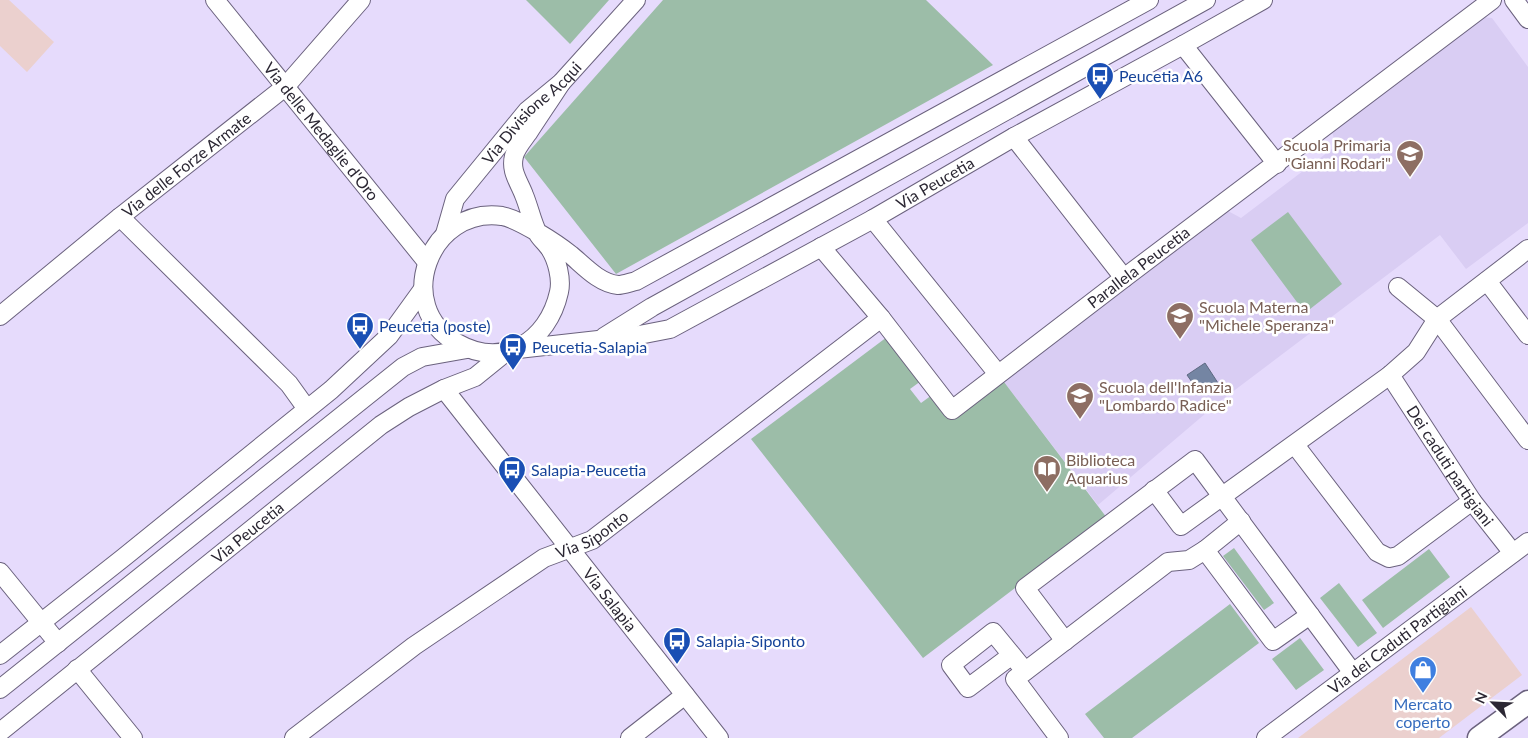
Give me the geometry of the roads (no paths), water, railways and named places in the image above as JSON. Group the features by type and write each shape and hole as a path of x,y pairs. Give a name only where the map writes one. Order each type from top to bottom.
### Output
{"street":[{"name":"Via delle Medaglie d'Oro","path":"214,0 427,262"},
{"name":"Via delle Forze Armate","path":"0,316 120,217 285,87 361,0"},
{"name":"Via Divisione Acqui","path":"445,234 456,199 527,111 561,83 636,0"},
{"name":"Via Peucetia","path":"1148,0 636,281 618,285 603,280 569,253 522,223 502,216 482,216 462,222 445,234 434,247 427,262 423,276 423,289 427,308 436,326 450,339 467,349 486,353 634,336 670,329 873,219 1014,136 1183,46 1263,0"},
{"name":"Via Peucetia","path":"599,340 661,302 1206,0"},
{"name":"Parallela Peucetia","path":"821,247 881,318 952,410 1492,0"},
{"path":"1514,0 1528,19"},
{"path":"1183,46 1277,164"},
{"name":"Via Peucetia","path":"0,732 381,425 409,407 444,389 475,377 510,350 531,340 546,326 556,308 560,289 558,269 551,250 538,234 513,169 514,154 561,83"},
{"path":"1014,136 1124,278"},
{"path":"120,217 289,384 307,409"},
{"path":"873,219 998,374"},
{"path":"1154,490 1181,526 1390,375 1416,352 1437,319 1528,250"},
{"path":"1487,281 1528,335"},
{"path":"1398,287 1437,319 1528,440"},
{"name":"Via Peucetia","path":"0,655 307,409 378,348 423,289"},
{"name":"Via Siponto","path":"294,738 414,646 544,558 592,540 881,318"},
{"path":"0,689 403,367 422,357 467,349"},
{"name":"Dei caduti partigiani","path":"1390,375 1472,501 1513,554"},
{"name":"Via Salapia","path":"444,389 719,738"},
{"path":"1295,445 1377,552 1388,558 1398,556 1472,501"},
{"path":"1065,641 1025,588 1195,460 1353,673"},
{"path":"1059,738 1015,679 1168,562 1189,560 1241,521"},
{"name":"Via dei Caduti Partigiani","path":"1266,738 1528,542"},
{"path":"1204,550 1273,641 1310,615"},
{"path":"0,572 58,644"},
{"path":"1012,655 1025,671"},
{"path":"77,669 133,738"},
{"path":"630,738 685,695"},
{"path":"1479,738 1528,702"}],"water":[{"path":"1205,363 1218,383 1201,395 1187,375"}],"place":[{"name":"Peucetia A6","path":"1100,100"},
{"name":"Scuola Primaria \"Gianni Rodari\"","path":"1410,178"},
{"name":"Scuola Materna \"Michele Speranza\"","path":"1180,340"},
{"name":"Peucetia (poste)","path":"360,350"},
{"name":"Peucetia-Salapia","path":"513,371"},
{"name":"Scuola dell'Infanzia \"Lombardo Radice\"","path":"1080,420"},
{"name":"Biblioteca Aquarius","path":"1047,493"},
{"name":"Salapia-Peucetia","path":"512,494"},
{"name":"Salapia-Siponto","path":"677,665"},
{"name":"Mercato coperto","path":"1423,694"}]}
